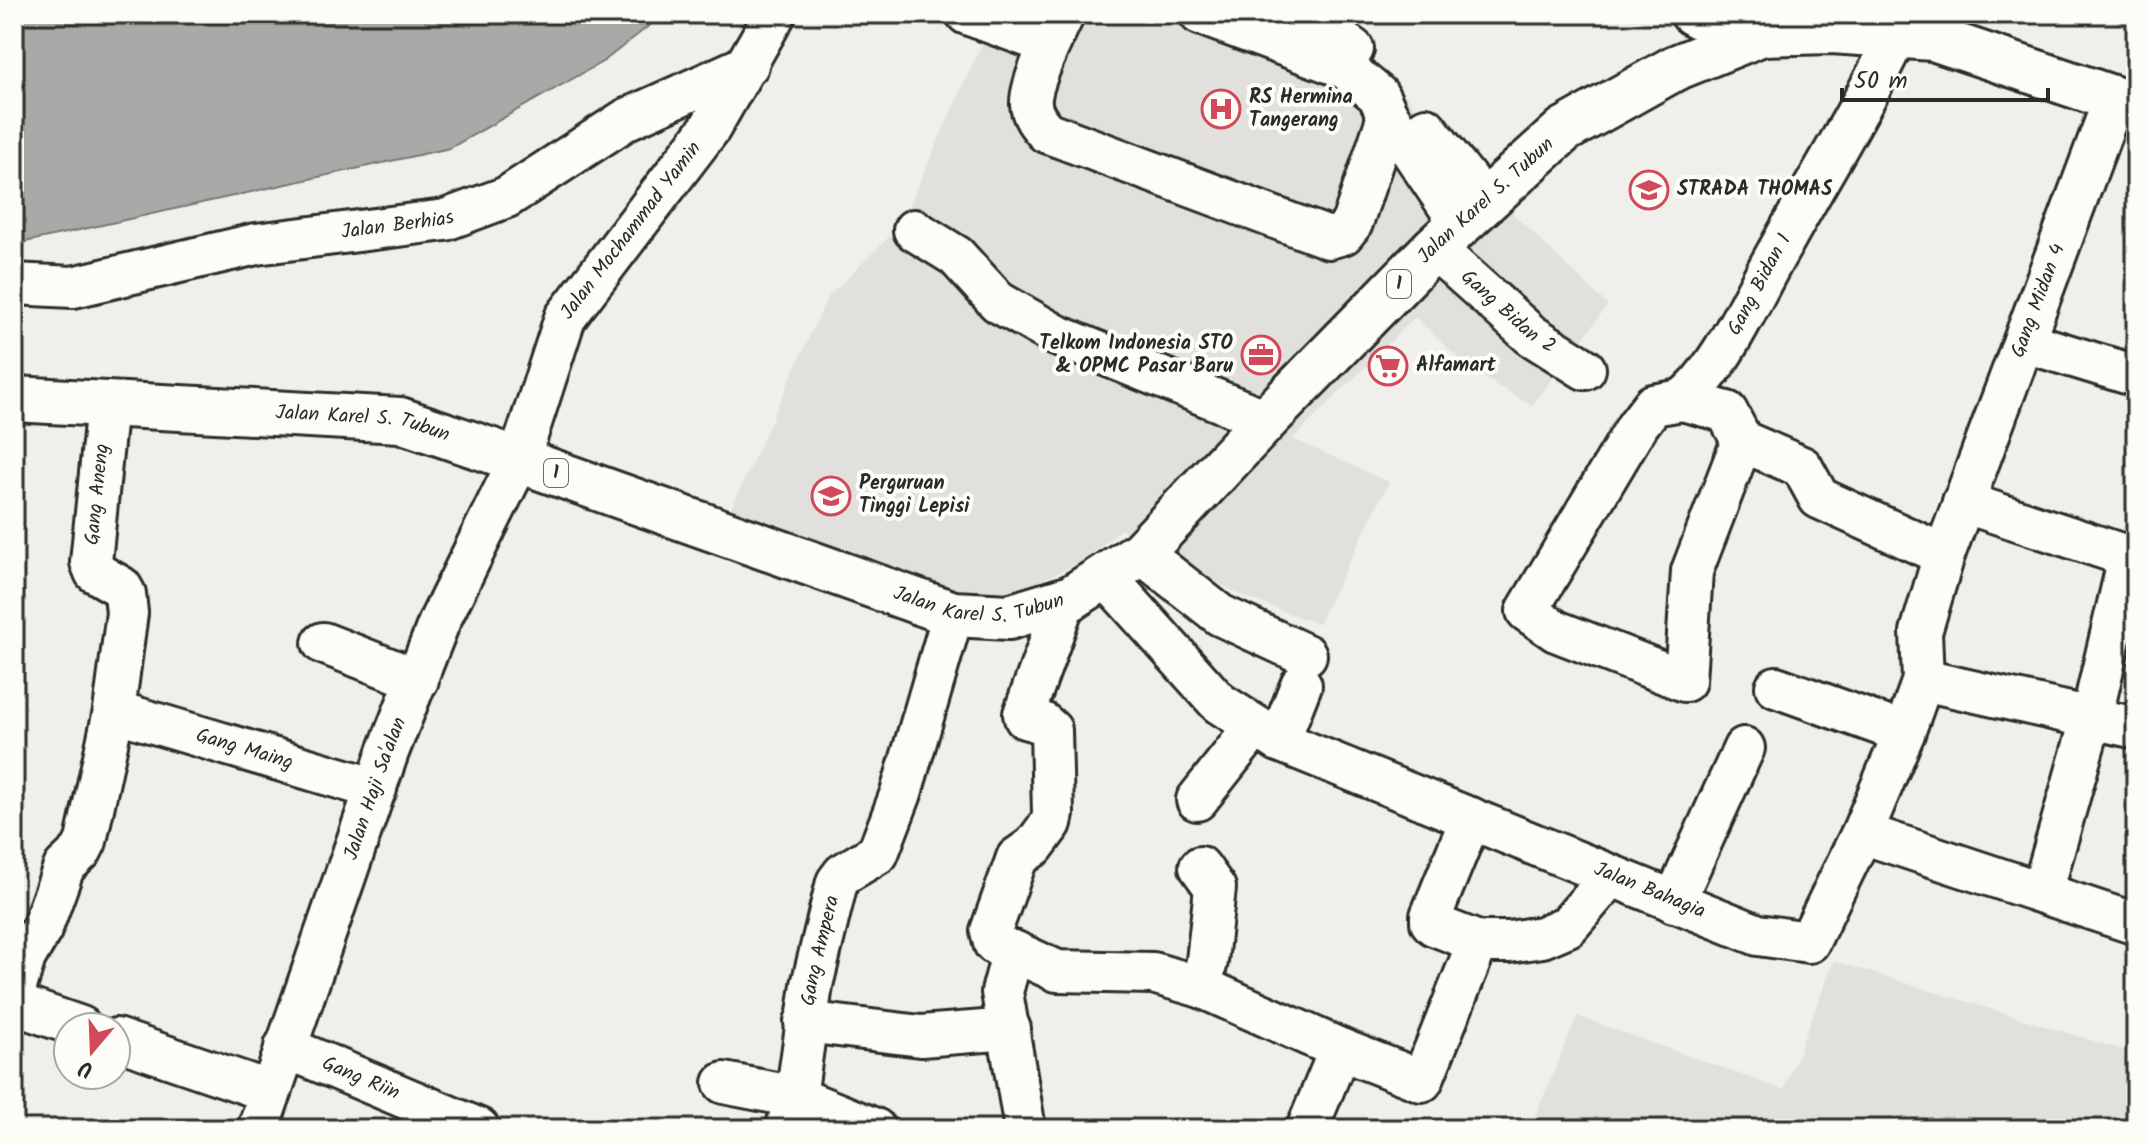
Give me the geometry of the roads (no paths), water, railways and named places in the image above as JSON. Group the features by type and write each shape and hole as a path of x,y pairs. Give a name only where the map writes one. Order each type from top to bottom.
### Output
{"main road":[{"name":"Jalan Karel S. Tubun","path":"14,399 400,420 953,614 1009,617 1065,600 1124,565 1460,224 1564,130 1675,68 1765,30 1913,29 2125,102"}],"street":[{"name":"Jalan Mochammad Yamin","path":"519,460 565,318 710,128 775,14"},
{"path":"967,14 1056,29 1031,102 1035,120 1046,132 1329,238 1343,234 1352,223 1388,116"},
{"path":"1200,14 1345,68 1378,95 1388,116 1460,224"},
{"path":"1282,14 1333,35 1357,30 1446,156 1460,224"},
{"path":"1691,14 1765,30"},
{"name":"Gang Bidan 1","path":"1682,400 1701,383 1727,342 1858,114 1913,29"},
{"name":"Jalan Berhias","path":"14,284 73,287 256,244 445,220 507,197 627,119 748,65"},
{"name":"Gang Midan 4","path":"1963,502 2025,342 2125,102"},
{"name":"Gang Bidan 2","path":"1460,224 1531,335 1585,369"},
{"path":"914,230 956,256 998,302 1056,335 1266,420"},
{"path":"2025,342 2136,376"},
{"path":"1742,441 1692,571 1685,681 1556,631 1527,611 1637,426 1653,405 1682,400 1727,412 1742,441 1802,467 1819,498 1944,555"},
{"name":"Gang Aneng","path":"107,404 91,562 95,572 121,587 125,594 127,613 114,711"},
{"name":"Jalan Haji Sa'alan","path":"258,1129 376,789 440,620 519,460"},
{"path":"1963,502 2133,558 2042,892"},
{"name":"Jalan Bahagia","path":"1124,565 1219,703 1266,734 1758,935 1809,942 1862,833 1923,680 1921,632 1963,502"},
{"path":"1124,565 1220,615 1304,670 1266,734 1197,800"},
{"path":"1065,600 1024,714 1025,718 1043,723 1051,730 1053,814 1044,836 1017,858 991,931 994,943 1057,971 1153,973 1201,987 1340,1049 1422,1081 1478,942"},
{"name":"Gang Ampera","path":"791,1113 805,1022 837,882 843,874 878,853 901,793 953,614"},
{"path":"323,643 418,680"},
{"path":"1923,680 2136,728"},
{"path":"1776,687 1904,733"},
{"path":"52,1017 23,1007 17,1000 15,990 25,957 42,928 64,867 75,858 86,841 114,711"},
{"name":"Gang Maing","path":"114,711 376,789"},
{"path":"1674,902 1744,748"},
{"path":"1471,818 1430,920 1434,925 1478,942 1509,942 1542,937 1568,926 1610,877"},
{"path":"1862,833 2136,924"},
{"path":"1200,867 1215,888 1201,987"},
{"path":"1013,951 1002,992 1025,1129"},
{"path":"805,1022 921,1036 1010,1029"},
{"path":"132,1044 271,1092"},
{"name":"Gang Riin","path":"285,1047 479,1129"},
{"path":"1307,1129 1340,1049"},
{"path":"724,1083 791,1113 875,1129"}],"place":[{"name":"RS Hermina Tangerang","path":"1221,109"},
{"name":"STRADA THOMAS","path":"1649,190"},
{"name":"Telkom Indonesia STO & OPMC Pasar Baru","path":"1261,355"},
{"name":"Alfamart","path":"1388,366"},
{"name":"Perguruan Tinggi Lepisi","path":"831,496"}]}
